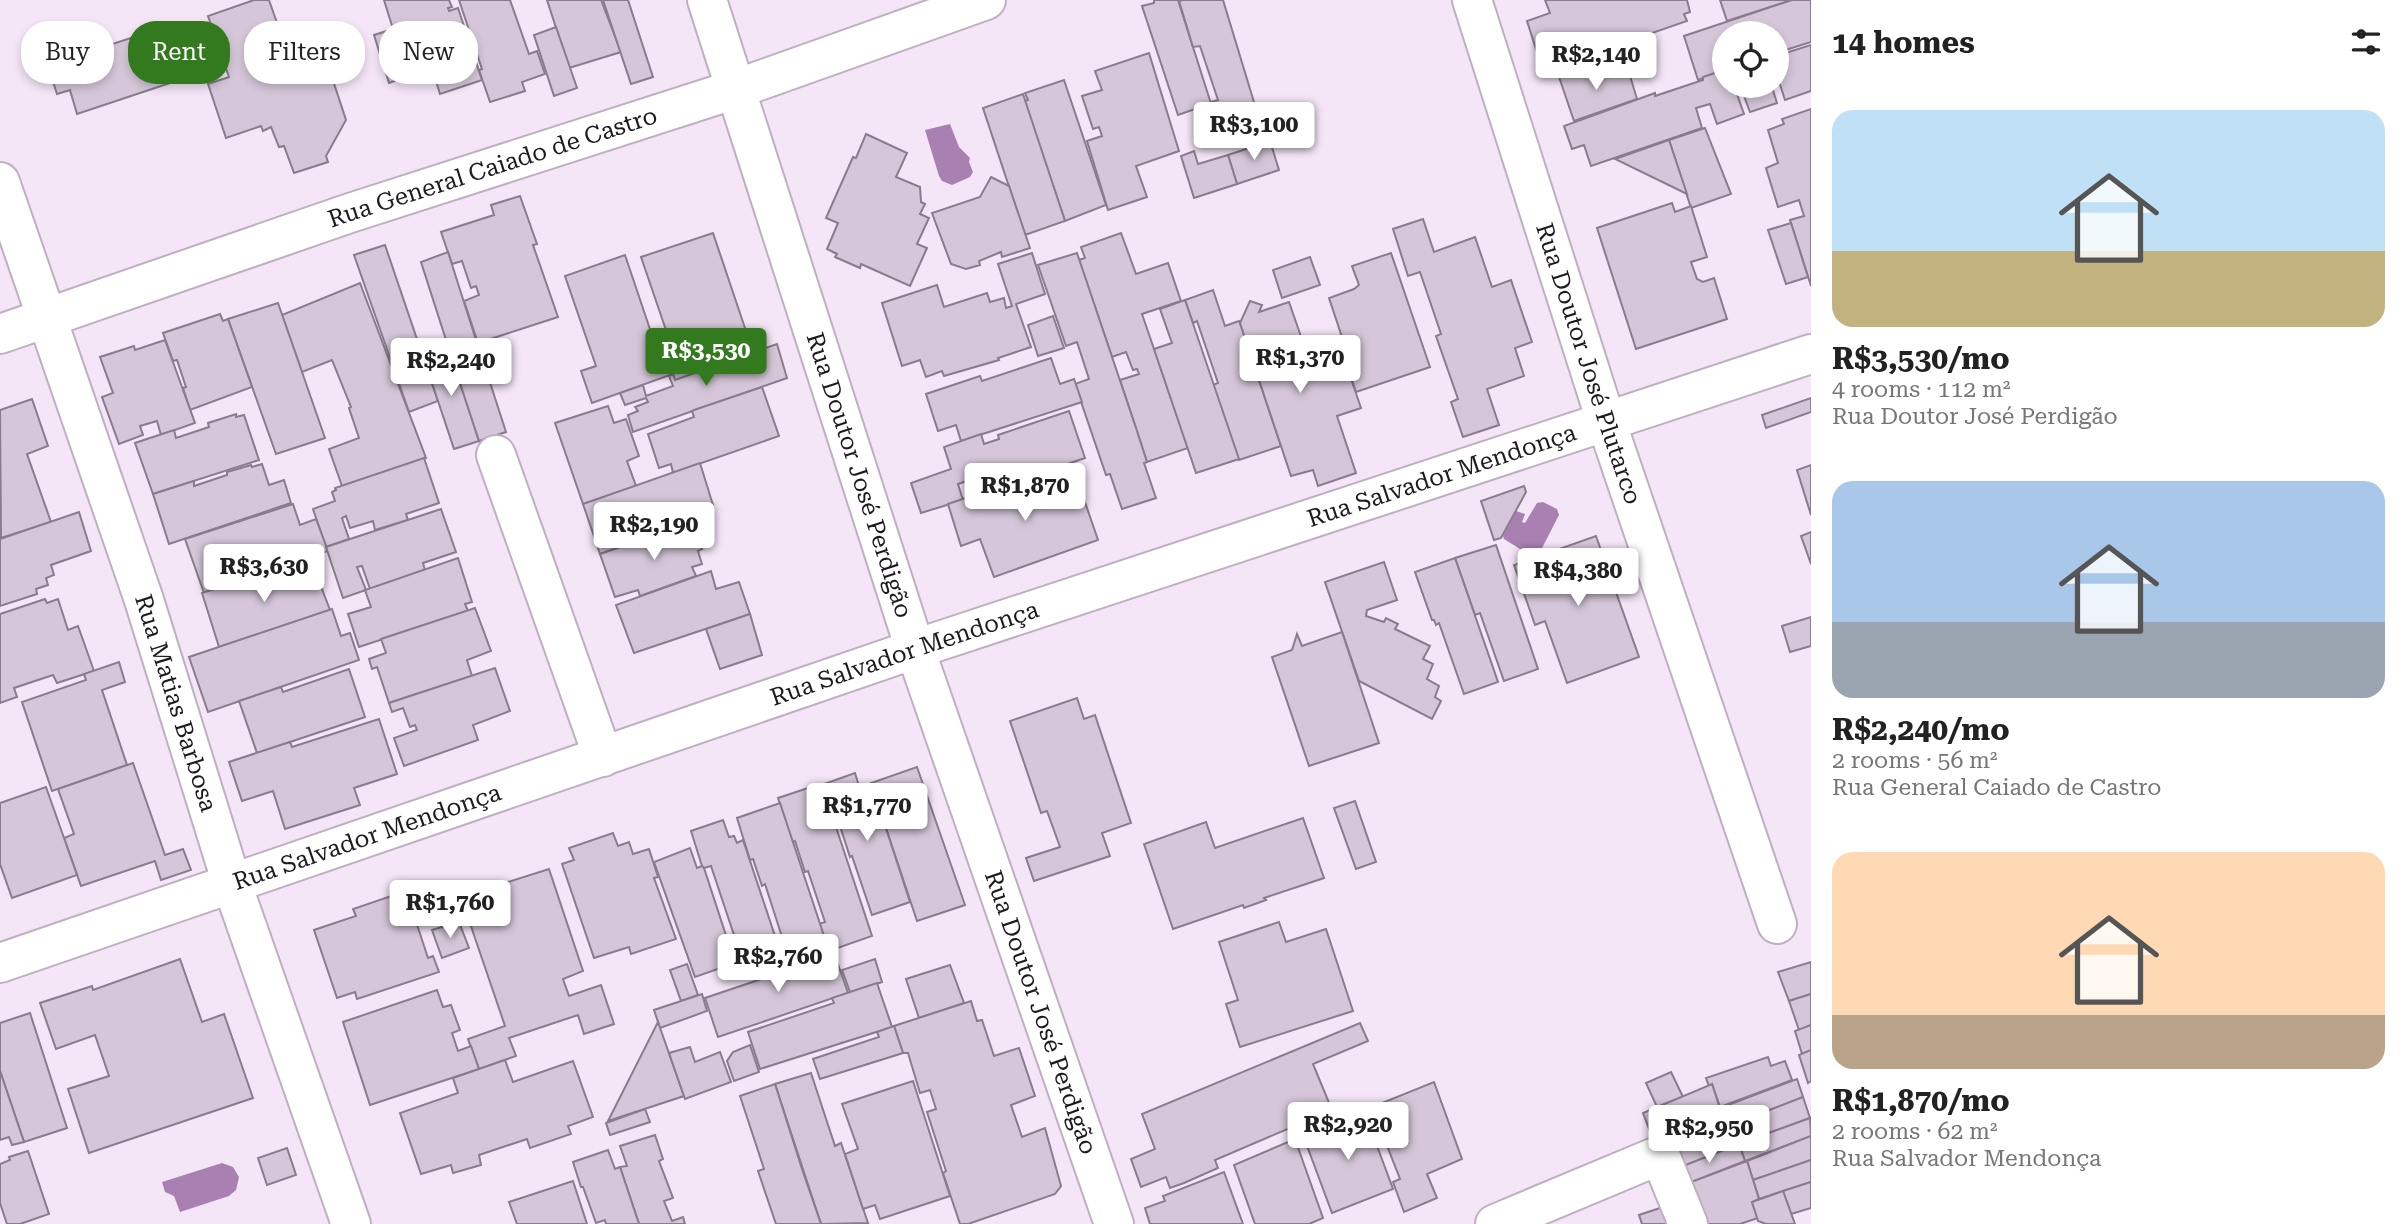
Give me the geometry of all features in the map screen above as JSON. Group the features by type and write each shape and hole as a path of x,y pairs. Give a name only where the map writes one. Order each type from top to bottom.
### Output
{"street":[{"name":"Rua Doutor José Perdigão","path":"707,0 915,649 1107,1222"},
{"name":"Rua General Caiado de Castro","path":"0,334 350,213 736,89 986,0"},
{"name":"Rua Doutor José Plutarco","path":"1472,0 1606,421 1777,923"},
{"name":"Rua Matias Barbosa","path":"0,182 144,600 232,884 351,1224"},
{"name":"Rua Salvador Mendonça","path":"0,963 915,649 1811,354"},
{"path":"496,455 603,757"},
{"path":"1495,1224 1660,1155 1688,1224"}],"shaded area":[{"path":"950,124 959,147 970,158 973,172 970,177 952,185 942,181 939,176 925,130"},
{"path":"1543,502 1557,509 1559,515 1541,550 1528,554 1503,536 1516,511 1525,514 1522,522 1525,523 1537,503"},
{"path":"222,1163 233,1167 239,1177 236,1190 229,1196 180,1212 174,1196 165,1192 162,1182"}],"building":[{"path":"254,0 269,0 276,21 244,21 244,84 334,84 346,120 326,156 328,162 294,173 284,146 279,147 271,127 263,131 261,126 226,138 208,84 230,84 230,21 210,21 208,16"},
{"path":"384,0 449,0 452,7 448,8 449,11 458,8 462,21 391,21"},
{"path":"459,0 510,0 529,54 537,51 545,74 522,82 525,91 490,102 479,70 482,69 478,57 478,21 466,21"},
{"path":"547,0 601,0 621,52 569,68"},
{"path":"603,0 628,0 653,77 631,84"},
{"path":"1154,0 1178,0 1214,113 1198,118 1195,109 1178,115 1142,6 1154,3"},
{"path":"1223,0 1257,112 1218,124 1211,102 1218,100 1200,46 1193,47 1179,1"},
{"path":"1545,0 1687,0 1690,12 1684,14 1687,21 1594,53 1595,56 1544,74 1527,21 1550,13"},
{"path":"1720,0 1792,0 1727,21"},
{"path":"1792,0 1811,0 1811,42 1789,49 1789,21 1729,21"},
{"path":"556,27 577,88 554,96 534,35"},
{"path":"1712,27 1712,75 1698,80 1684,36"},
{"path":"379,33 379,51 374,35"},
{"path":"128,39 128,84 167,84 77,114 70,90 57,94 54,84 114,84 114,43"},
{"path":"1811,45 1811,91 1785,100 1789,98 1789,52"},
{"path":"1149,53 1179,151 1136,166 1147,197 1108,210 1087,141 1102,136 1099,127 1093,129 1082,96 1102,90 1095,71"},
{"path":"1593,66 1597,79 1628,69 1637,99 1574,121 1559,77"},
{"path":"1712,74 1712,98 1738,98 1744,114 1717,124 1710,104 1696,108 1702,128 1591,166 1584,145 1572,149 1564,126 1655,93 1655,96 1703,80 1703,77"},
{"path":"1064,80 1106,205 1065,221 1024,101 1028,100 1025,93"},
{"path":"437,84 470,84 440,94"},
{"path":"1023,94 1065,221 1025,235 983,108"},
{"path":"1745,98 1775,98 1777,103 1750,112"},
{"path":"1811,109 1811,286 1790,220 1804,216 1799,200 1778,207 1766,168 1778,163 1768,130 1784,124 1782,119"},
{"path":"1705,128 1731,194 1691,208 1669,140"},
{"path":"866,134 907,153 896,177 920,187 921,202 925,204 920,214 929,218 917,244 927,248 910,286 861,264 860,268 835,257 837,254 827,249 838,223 826,218"},
{"path":"1669,140 1687,194 1615,159"},
{"path":"1270,141 1279,170 1237,184 1228,155"},
{"path":"1194,151 1198,164 1228,155 1237,184 1194,198 1181,156"},
{"path":"991,177 1009,186 1030,248 1002,257 1001,252 979,261 980,265 966,269 951,264 932,213 980,197"},
{"path":"520,196 537,244 533,245 558,317 478,343 464,301 479,295 476,286 471,288 462,261 452,264 441,232 494,215 491,205"},
{"path":"1672,203 1675,212 1691,206 1707,257 1691,262 1697,279 1703,282 1714,278 1727,319 1636,349 1597,228"},
{"path":"1423,219 1434,252 1475,237 1492,287 1511,280 1532,342 1515,348 1524,376 1487,389 1499,425 1463,437 1451,402 1458,399 1436,336 1441,334 1420,272 1408,276 1393,229"},
{"path":"1791,223 1808,277 1786,284 1768,230"},
{"path":"713,233 746,331 709,343 716,366 675,380 662,342 669,339 641,257"},
{"path":"1121,233 1136,274 1168,263 1181,301 1142,314 1188,448 1147,462 1120,380 1139,374 1137,369 1133,370 1126,352 1112,357 1079,260 1085,258 1081,247"},
{"path":"385,245 438,401 409,412 354,255"},
{"path":"448,252 483,362 456,371 421,262"},
{"path":"1032,253 1045,294 1016,304 1031,347 998,358 999,360 944,376 942,371 926,377 920,360 902,366 882,303 937,285 944,307 987,293 990,302 1004,298 1006,308 1012,306 998,264"},
{"path":"1077,253 1147,462 1144,463 1156,498 1122,509 1110,474 1106,475 1075,384 1089,379 1077,342 1066,346 1038,265"},
{"path":"1391,253 1430,367 1356,392 1345,360 1349,358 1329,298 1359,285 1352,266"},
{"path":"625,255 655,344 662,342 673,374 592,403 581,371 596,366 565,276"},
{"path":"1310,257 1320,285 1282,298 1273,270"},
{"path":"360,283 426,458 342,486 329,449 359,438 349,408 351,407 332,360 302,372 282,315"},
{"path":"1213,290 1225,326 1239,321 1240,323 1281,446 1239,460 1213,385 1218,383 1197,321 1193,323 1185,300"},
{"path":"1185,300 1239,459 1196,473 1154,349 1172,343 1160,309"},
{"path":"1250,301 1262,305 1259,312 1289,302 1315,377 1347,367 1361,408 1337,416 1356,473 1318,486 1313,470 1291,476 1240,323"},
{"path":"278,303 325,438 276,454 228,319"},
{"path":"220,314 223,321 228,319 252,387 190,410 177,360 173,361 163,333"},
{"path":"1053,316 1064,348 1038,356 1028,325"},
{"path":"165,340 195,423 161,435 157,421 140,426 143,435 119,444 102,397 113,393 100,357"},
{"path":"777,344 787,378 633,432 628,415 638,411 635,407 648,402 646,398 625,405 620,393 643,385 646,396 673,386 669,376 673,374 675,380"},
{"path":"449,348 479,441 454,449 423,356"},
{"path":"1051,358 1060,384 1074,379 1082,402 961,441 956,425 938,431 926,394 980,376 982,381"},
{"path":"485,367 506,432 479,441 458,377"},
{"path":"762,387 779,436 673,473 671,464 659,468 648,434 694,417 694,410"},
{"path":"1811,398 1811,412 1766,428 1762,415"},
{"path":"32,399 48,446 27,454 51,522 1,538 0,410"},
{"path":"608,406 614,423 626,419 639,456 627,461 636,486 583,504 555,423"},
{"path":"1069,411 1085,458 979,494 973,479 958,484 963,500 921,513 911,483 951,469 944,447 981,434 984,444 999,439 998,435"},
{"path":"236,414 236,417 244,415 259,460 153,494 135,443 174,430 176,438"},
{"path":"424,458 439,503 406,514 408,520 375,530 373,521 350,528 346,516 342,518 349,539 326,547 313,509 335,501 332,492 335,488"},
{"path":"700,463 713,505 689,513 692,522 600,554 583,504"},
{"path":"262,464 269,485 284,480 291,503 169,544 153,494 194,481 194,486 227,475 227,472"},
{"path":"1811,465 1811,515 1797,470"},
{"path":"1047,476 1050,485 1076,476 1098,540 994,577 980,539 961,546 948,504 992,489 994,495"},
{"path":"1524,486 1526,492 1501,538 1494,540 1481,501"},
{"path":"293,504 300,525 316,519 328,551 204,593 185,539"},
{"path":"441,509 456,552 423,563 425,570 370,589 362,566 357,567 366,590 343,598 326,547"},
{"path":"79,512 91,551 51,565 54,575 46,578 48,585 36,589 37,594 0,606 0,539"},
{"path":"692,522 702,549 698,551 702,564 692,567 696,576 640,596 638,590 615,597 600,554"},
{"path":"1811,532 1811,564 1801,536"},
{"path":"1596,536 1639,657 1567,683 1545,621 1535,625 1514,565"},
{"path":"1496,545 1538,669 1504,681 1480,613 1475,615 1455,558"},
{"path":"458,558 472,602 465,604 468,611 359,647 348,614 371,607 365,590"},
{"path":"1455,558 1498,682 1464,694 1439,623 1436,625 1432,620 1415,572"},
{"path":"1384,562 1397,600 1367,610 1366,616 1384,622 1386,618 1398,624 1395,629 1430,646 1423,659 1433,664 1427,679 1439,686 1435,697 1441,701 1432,719 1359,681 1325,582"},
{"path":"312,563 330,610 219,647 202,593 245,579 246,585"},
{"path":"711,571 716,589 739,582 750,614 634,653 616,605"},
{"path":"45,599 47,603 58,599 68,630 78,626 94,671 57,683 53,675 14,688 17,697 0,703 0,614"},
{"path":"475,608 491,651 467,660 472,676 389,703 377,667 372,669 369,659 386,653 381,639"},
{"path":"332,609 341,636 350,633 359,660 208,712 189,657"},
{"path":"750,614 762,655 720,669 706,629"},
{"path":"1811,617 1811,646 1790,652 1782,626"},
{"path":"1342,632 1379,743 1309,766 1272,657 1292,650 1297,634 1302,646"},
{"path":"119,662 125,682 102,690 127,765 52,791 22,702 86,680 84,674"},
{"path":"495,668 510,711 473,725 478,740 404,766 394,738 417,730 415,725 410,727 403,708 392,712 389,703"},
{"path":"349,669 365,717 257,753 239,701 281,687 283,692"},
{"path":"1077,698 1084,719 1095,715 1131,823 1102,833 1110,856 1034,881 1026,858 1060,847 1047,811 1041,813 1010,721"},
{"path":"379,719 397,774 354,788 360,805 285,829 273,791 242,801 229,762 290,742 292,747"},
{"path":"133,763 165,855 183,849 191,870 161,880 155,861 81,886 64,838 74,834 58,789"},
{"path":"917,767 965,905 917,921 871,783"},
{"path":"855,773 861,793 867,791 869,800 876,798 910,902 872,915 852,856 850,857 840,826 836,828 821,785"},
{"path":"46,787 77,875 12,898 0,864 0,803"},
{"path":"811,787 818,808 823,806 826,814 831,812 872,936 829,951 819,924 825,922 808,871 805,872 795,841 792,842 778,798"},
{"path":"1355,801 1376,862 1356,869 1334,808"},
{"path":"780,803 829,951 806,959 799,938 784,943 765,884 762,886 753,859 750,860 737,818"},
{"path":"1303,818 1324,878 1264,898 1266,900 1244,908 1243,905 1173,929 1144,844 1206,822 1215,848"},
{"path":"723,820 729,837 734,836 737,843 743,840 785,966 764,973 758,954 742,959 711,866 702,866 691,831"},
{"path":"613,833 618,846 629,842 633,854 649,849 658,877 654,878 676,939 631,954 629,947 594,958 562,864 574,860 569,848"},
{"path":"690,848 697,868 704,868 735,963 695,977 654,862"},
{"path":"549,869 583,971 563,979 569,996 601,985 614,1024 584,1034 578,1015 509,1038 516,1056 479,1069 468,1039 505,1026 461,897"},
{"path":"406,891 428,958 433,956 439,972 357,999 355,992 337,998 314,930 356,916 353,909"},
{"path":"459,922 469,948 442,958 432,930"},
{"path":"1279,922 1286,942 1326,929 1353,1011 1240,1047 1226,1004 1238,1000 1219,942"},
{"path":"833,950 848,993 718,1037 705,998 794,968 792,964"},
{"path":"180,959 202,1022 224,1014 253,1098 89,1153 68,1089 109,1076 95,1035 56,1049 40,1003 92,986 93,990"},
{"path":"875,959 882,982 850,992 842,970"},
{"path":"1811,962 1811,994 1789,1001 1778,972"},
{"path":"687,964 698,995 681,1001 670,970"},
{"path":"950,965 964,1003 919,1018 906,979"},
{"path":"877,983 892,1027 760,1069 748,1032 834,1003 832,998"},
{"path":"437,990 443,1007 451,1005 460,1030 452,1033 458,1051 471,1046 479,1069 370,1105 343,1022"},
{"path":"702,994 707,1011 660,1028 654,1010"},
{"path":"1811,994 1811,1025 1799,1030 1789,1001"},
{"path":"971,1001 977,1021 982,1020 994,1056 1019,1048 1035,1096 1011,1105 1022,1137 1045,1128 1061,1186 1055,1194 968,1224 960,1224 927,1112 936,1109 930,1090 920,1093 908,1053 903,1053 894,1026"},
{"path":"30,1013 67,1128 24,1142 0,1071 0,1023"},
{"path":"658,1022 684,1096 608,1121"},
{"path":"1360,1023 1368,1041 1313,1064 1332,1110 1215,1160 1218,1168 1184,1183 1170,1188 1166,1177 1141,1187 1131,1159 1155,1149 1142,1114"},
{"path":"1811,1025 1811,1050 1802,1054 1795,1031"},
{"path":"894,1026 903,1053 820,1079 813,1059 879,1037 877,1032"},
{"path":"750,1045 759,1072 734,1081 727,1061 733,1052"},
{"path":"690,1047 695,1062 720,1052 731,1082 685,1099 669,1053"},
{"path":"1811,1050 1811,1081 1808,1083 1799,1055"},
{"path":"1768,1057 1771,1066 1785,1061 1792,1080 1720,1107 1712,1084 1709,1086 1706,1078"},
{"path":"505,1060 513,1082 573,1061 593,1117 568,1126 571,1134 530,1148 527,1139 479,1155 481,1165 453,1173 451,1165 421,1174 400,1113 458,1093 453,1078"},
{"path":"0,1071 24,1142 12,1145 9,1137 0,1140"},
{"path":"1671,1072 1683,1097 1657,1107 1646,1083"},
{"path":"811,1073 835,1146 841,1143 868,1223 821,1224 775,1084"},
{"path":"1797,1079 1803,1097 1726,1127 1723,1117 1731,1114 1728,1105"},
{"path":"913,1081 950,1196 880,1219 875,1205 863,1209 845,1154 858,1149 842,1104"},
{"path":"1434,1082 1462,1159 1427,1174 1437,1198 1404,1212 1393,1182 1400,1179 1372,1107"},
{"path":"775,1084 821,1224 776,1224 758,1171 764,1169 740,1096"},
{"path":"1712,1084 1722,1115 1653,1139 1643,1113"},
{"path":"1803,1097 1810,1118 1741,1143 1736,1129 1729,1132 1726,1127"},
{"path":"645,1109 650,1122 610,1135 606,1123"},
{"path":"1364,1111 1393,1189 1332,1213 1303,1135"},
{"path":"1715,1118 1723,1139 1733,1135 1737,1145 1673,1170 1662,1137"},
{"path":"1810,1118 1811,1136 1745,1161 1739,1144"},
{"path":"655,1135 663,1159 659,1161 673,1198 664,1201 672,1221 683,1217 685,1224 639,1224 620,1167 627,1166 620,1146"},
{"path":"1811,1136 1811,1160 1753,1180 1747,1161"},
{"path":"1295,1139 1323,1218 1309,1224 1255,1224 1234,1165"},
{"path":"1739,1144 1745,1161 1679,1187 1673,1170"},
{"path":"287,1148 296,1175 267,1185 258,1158"},
{"path":"608,1150 615,1169 620,1167 639,1224 606,1224 605,1220 596,1223 573,1162"},
{"path":"28,1151 49,1214 20,1224 7,1224 0,1203 0,1164 10,1160 9,1157"},
{"path":"1811,1160 1811,1182 1759,1199 1753,1180"},
{"path":"1747,1161 1759,1199 1752,1202 1758,1218 1740,1224 1700,1224 1686,1184"},
{"path":"1224,1172 1243,1224 1150,1224 1145,1208 1165,1201 1163,1196"},
{"path":"573,1181 587,1224 517,1224 509,1202"},
{"path":"1811,1182 1811,1208 1791,1214 1783,1191"},
{"path":"1783,1191 1795,1224 1766,1224 1758,1221 1752,1202"},
{"path":"1675,1203 1683,1224 1642,1224 1639,1215"}]}
